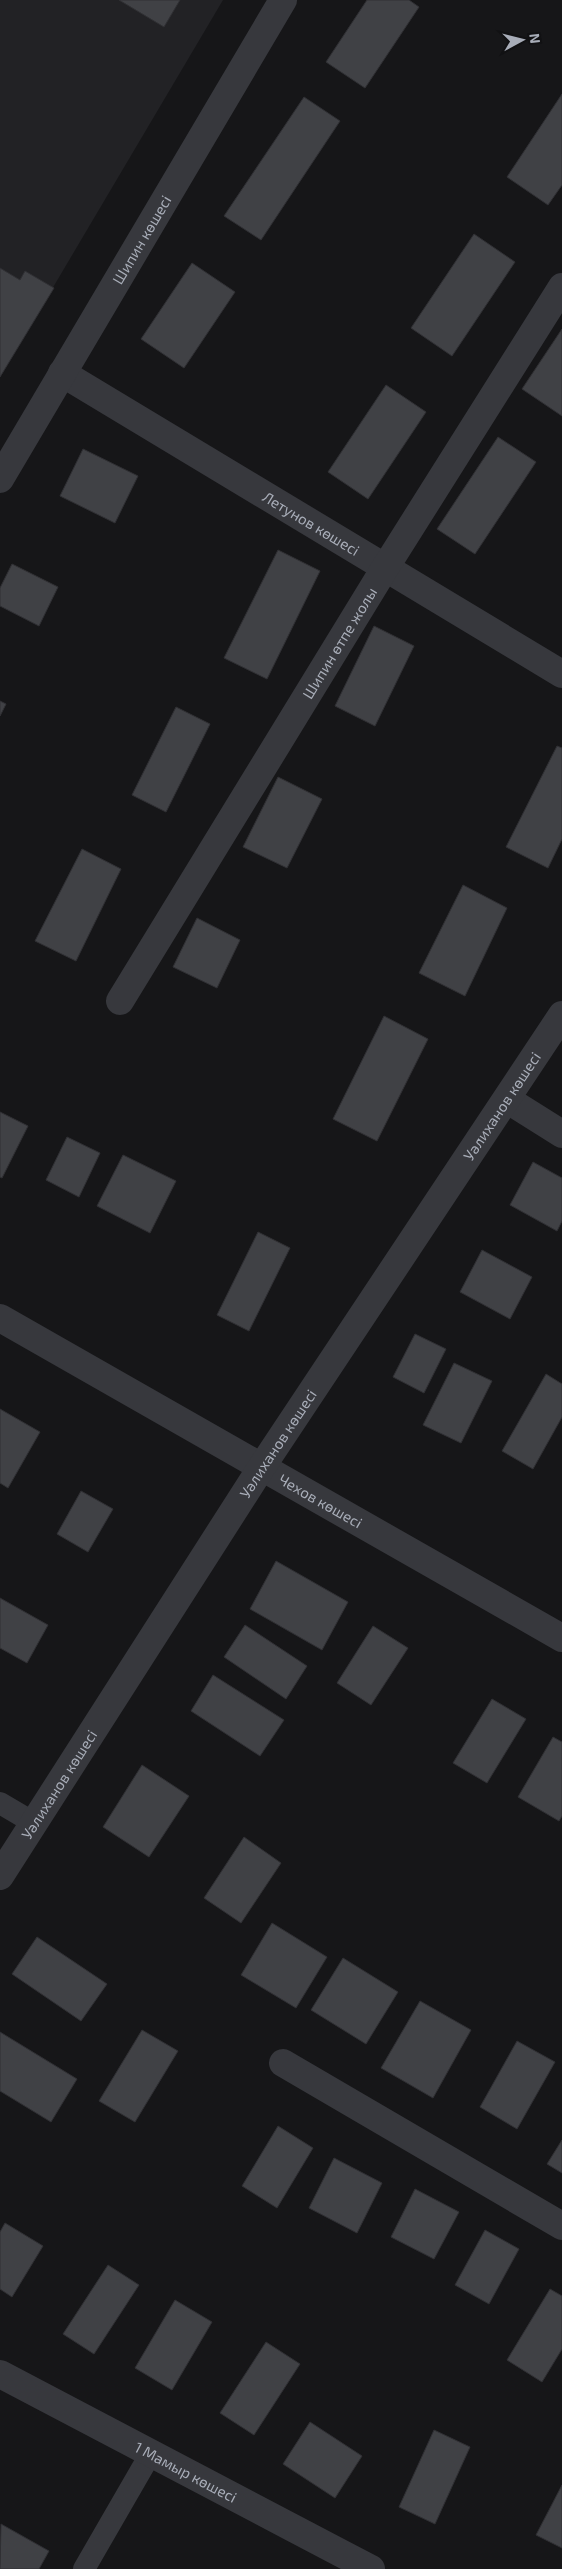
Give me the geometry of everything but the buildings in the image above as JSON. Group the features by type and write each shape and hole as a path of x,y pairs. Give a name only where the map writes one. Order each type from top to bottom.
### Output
{"street":[{"name":"Шипин көшесі","path":"0,479 283,0"},
{"name":"Шипин өтпе жолы","path":"120,1001 386,568 562,287"},
{"name":"Летунов көшесі","path":"62,374 562,674"},
{"name":"Уәлиханов көшесі","path":"0,1876 261,1468 508,1100 562,1014"},
{"path":"508,1100 562,1134"},
{"name":"Чехов көшесі","path":"0,1318 562,1638"},
{"path":"283,2063 562,2226"},
{"name":"1 Мамыр көшесі","path":"0,2374 371,2569"}],"lane":[{"path":"0,1803 34,1823"},
{"path":"84,2569 151,2453"}],"shaded area":[{"path":"0,0 223,0 0,377"}]}
